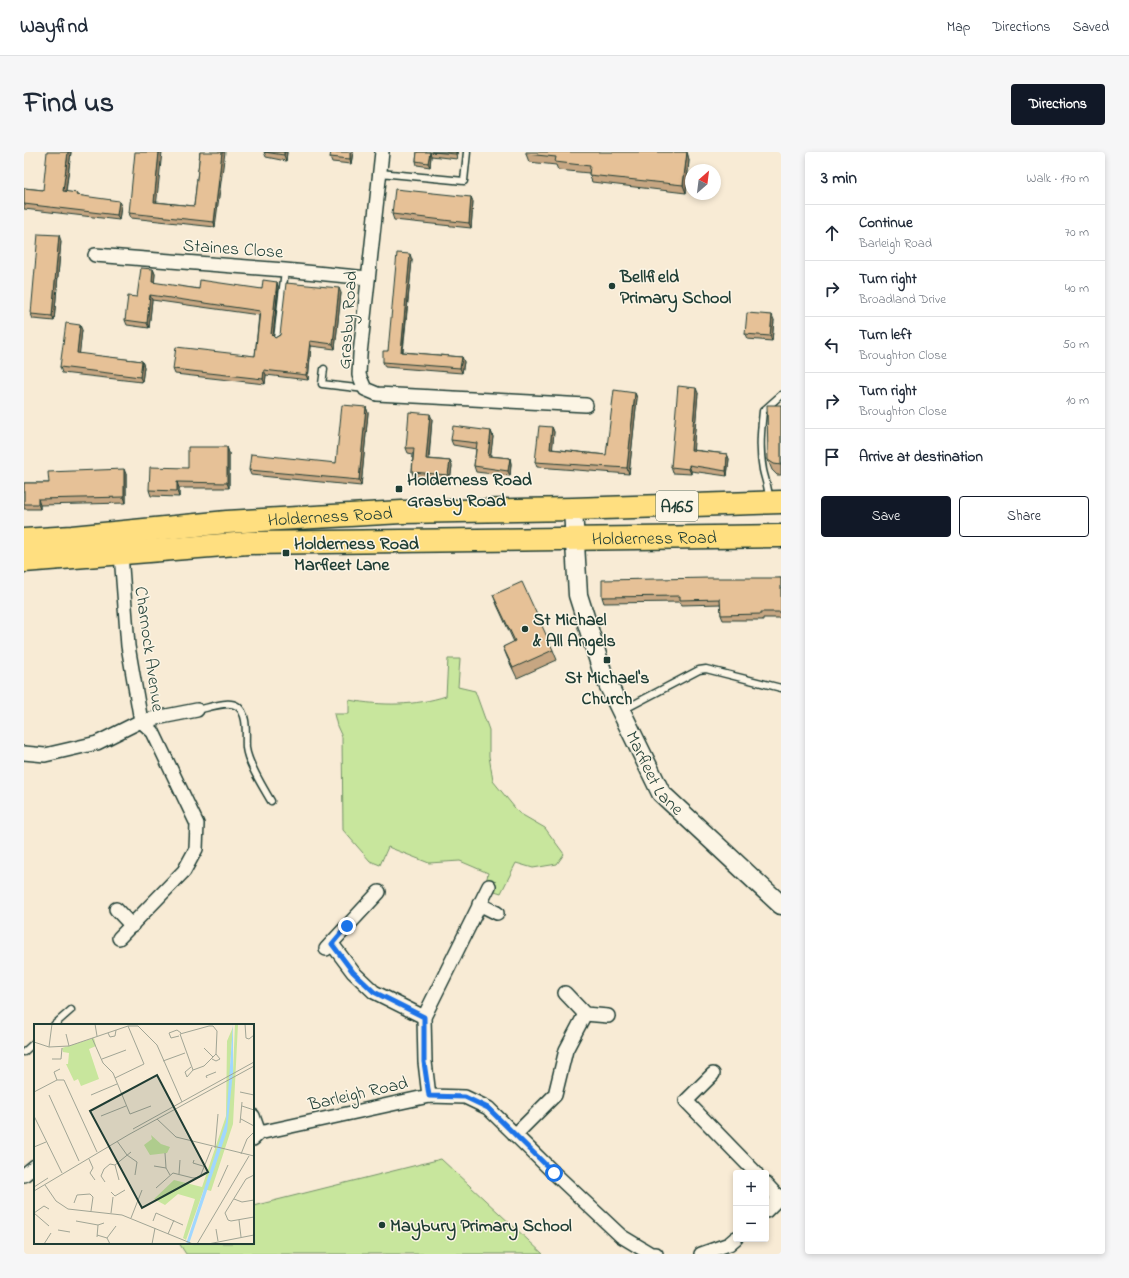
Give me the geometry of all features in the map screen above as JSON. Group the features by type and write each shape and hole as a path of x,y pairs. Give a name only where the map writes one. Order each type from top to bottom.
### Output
{"highway":[{"name":"Holderness Road","path":"24,561 121,554 258,532 402,512 573,509 775,502"},
{"name":"Holderness Road","path":"24,540 72,537 258,532 575,539 781,536"}],"street":[{"name":"Grasby Road","path":"382,152 359,375 365,389 377,394 586,405"},
{"name":"Staines Close","path":"95,255 368,278"},
{"name":"Marfleet Lane","path":"573,509 578,595 603,674 661,793 781,905"},
{"name":"Charnock Avenue","path":"120,938 184,871 196,849 197,824 153,732 141,721 128,646 121,554"},
{"path":"24,752 45,755 97,743 141,721 197,710"},
{"path":"429,1096 424,1062 424,1017 489,886"},
{"path":"378,892 329,947 374,992 424,1017"},
{"path":"479,904 497,913"},
{"path":"116,909 132,926"},
{"path":"565,993 585,1014 608,1016"},
{"path":"515,1135 555,1095 566,1050 585,1014"},
{"path":"713,1074 686,1101 753,1170"},
{"name":"Barleigh Road","path":"256,1136 429,1096 465,1097 488,1108 621,1236 651,1254 656,1254"},
{"path":"254,1123 256,1136"},
{"path":"24,1175 34,1167"},
{"path":"769,1187 780,1197 769,1208"},
{"path":"700,1254 729,1244 733,1241"}],"lane":[{"path":"380,173 464,181 467,152"},
{"path":"277,339 285,270"},
{"path":"324,370 322,384 365,389"},
{"path":"775,502 762,470 760,435 763,411 781,395"},
{"path":"621,712 699,670 706,669 781,688"},
{"path":"197,710 228,704 237,706 242,713 246,727 246,750 255,773 271,801"},
{"path":"55,1024 71,1010"},
{"path":"24,1052 34,1043"}],"green space":[{"path":"448,659 460,659 458,687 475,691 489,730 489,756 493,781 519,813 545,828 564,854 557,864 533,868 516,863 501,893 485,888 488,873 460,861 429,863 388,847 380,865 370,861 343,830 342,737 334,714 349,714 349,700 398,704 422,702 446,696"},
{"name":"Maybury Primary School","path":"441,1159 543,1254 186,1254 180,1244 254,1244 254,1206"}],"building":[{"path":"47,152 68,152 63,191 77,193 76,195 119,201 117,215 24,204 24,188 43,190"},
{"path":"135,152 159,152 154,202 194,206 200,152 222,152 214,222 129,213"},
{"path":"264,152 284,152 284,155"},
{"path":"331,152 350,152 350,159 330,157"},
{"path":"417,152 430,152 428,163 416,161"},
{"path":"432,152 456,152 456,154"},
{"path":"526,152 687,152 683,185 589,175 590,166 555,162 556,157 526,154"},
{"path":"395,189 471,197 469,223 392,214"},
{"path":"38,234 59,235 52,316 31,314"},
{"path":"397,253 410,254 401,352 462,357 460,368 383,362 383,351 388,351"},
{"path":"141,268 153,269 152,282 199,289 200,280 262,289 263,280 277,282 271,334 275,338 280,335 286,283 339,288 333,344 310,341 306,375 264,370 263,379 173,369 176,347 255,356 260,311 150,295 147,323 125,320 128,296 137,297"},
{"path":"747,313 772,315 770,336 745,334"},
{"path":"66,323 80,325 77,353 142,361 140,377 60,367"},
{"path":"678,386 696,388 691,450 727,454 726,471 689,465 689,469 671,467"},
{"path":"614,390 635,393 627,468 535,462 539,426 552,427 550,449 606,455"},
{"path":"342,405 366,407 359,480 249,470 251,454 336,463"},
{"path":"767,405 781,405 781,465 774,464 768,460"},
{"path":"409,412 430,414 426,459 450,461 448,475 412,472 414,448 406,448"},
{"path":"453,426 491,431 488,456 510,458 508,471 474,466 477,443 451,440"},
{"path":"188,447 227,447 227,483 177,482 177,491 149,490 150,467 188,468"},
{"path":"124,469 124,497 38,499 38,504 24,504 24,483 49,483 48,472"},
{"path":"781,578 781,612 721,615 720,599 680,600 680,596 602,597 602,580"},
{"name":"St Michael & All Angels","path":"522,582 553,650 513,668 503,647 515,641 493,595"}],"place":[{"name":"Bellfield Primary School","path":"612,286"},
{"name":"Holderness Road Grasby Road","path":"399,489"},
{"name":"Holderness Road Marfleet Lane","path":"286,553"},
{"name":"St Michael & All Angels","path":"525,629"},
{"name":"St Michael's Church","path":"607,660"},
{"name":"Maybury Primary School","path":"382,1225"}],"route":[{"path":"347,926 332,944 353,972 374,992 424,1017 424,1062 429,1096 465,1097 488,1108 554,1173"}]}
